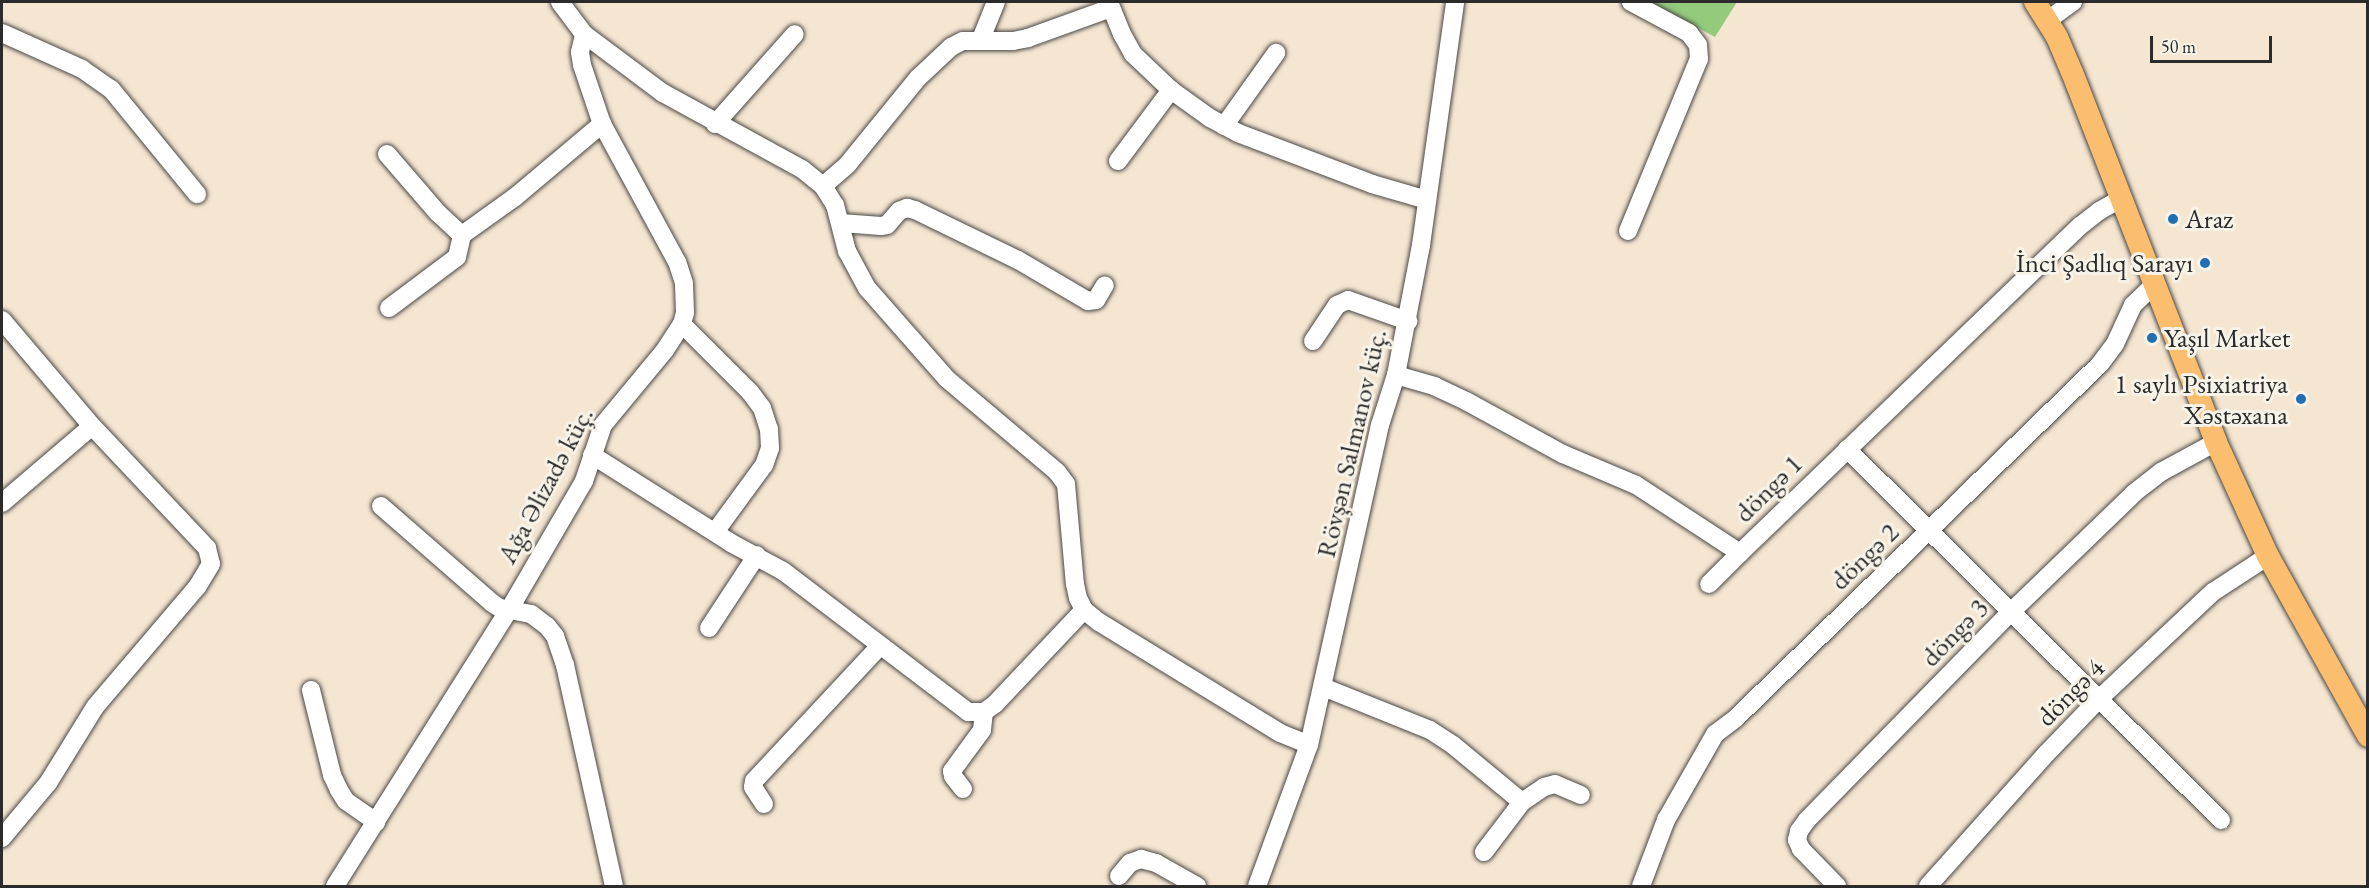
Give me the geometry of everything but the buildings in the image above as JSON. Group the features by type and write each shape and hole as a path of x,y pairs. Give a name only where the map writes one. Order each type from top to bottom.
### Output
{"main road":[{"path":"2042,11 2072,72 2216,442 2268,556 2367,736"}],"street":[{"path":"560,2 584,34 663,93 802,169 823,186 835,205 847,251 855,269 915,344 955,387 1057,472 1066,484 1076,584 1078,598 1084,610 1280,733 1309,745"},
{"path":"981,39 996,2"},
{"name":"Rövşən Salmanov küç.","path":"1257,886 1309,745 1380,425 1396,375 1408,321 1455,2"},
{"path":"1628,231 1699,59 1698,45 1689,33 1631,2"},
{"path":"2042,11 2073,2"},
{"path":"823,186 848,164 938,57 963,40 1013,41 1028,38 1110,5 1133,54 1171,90 1224,126 1372,184 1427,200"},
{"path":"2,33 82,69 111,89 197,194"},
{"name":"Ağa Əlizadə küç.","path":"335,886 509,610 584,481 603,425 665,350 682,324 685,298 677,262 602,124 582,65 580,52 584,34"},
{"path":"715,123 795,34"},
{"path":"1224,126 1276,53"},
{"path":"1119,161 1171,90"},
{"path":"388,308 457,257 462,235 515,197 602,124"},
{"path":"387,153 438,213 462,235"},
{"name":"döngə 1","path":"1396,375 1445,391 1563,454 1636,485 1740,553 2080,226 2099,211 2121,199"},
{"path":"840,223 887,225 899,211 907,208 1018,260 1088,301 1096,300 1105,285"},
{"name":"döngə 2","path":"1641,886 1666,820 1715,734 1736,718 2100,364 2115,344 2133,305 2155,284"},
{"path":"1313,341 1337,305 1348,300 1408,321"},
{"path":"2,320 92,426 207,548 211,564 197,587 95,707 48,783 2,838"},
{"path":"682,324 750,392 762,408 769,429 770,448 764,465 715,532"},
{"path":"2,503 92,426"},
{"name":"döngə 3","path":"1837,886 1801,849 1797,840 1799,831 2012,611 2134,493 2161,472 2216,442"},
{"path":"1847,448 2221,820"},
{"path":"592,455 715,532 783,571 968,711 984,711 995,704 1084,610"},
{"path":"381,506 483,596 500,608 531,614 548,626 561,648 614,886"},
{"path":"1709,584 1740,553"},
{"path":"709,628 758,555"},
{"name":"döngə 4","path":"1928,886 2100,698 2213,592 2268,556"},
{"path":"764,804 753,787 754,781 880,646"},
{"path":"1323,687 1430,730 1453,745 1522,802"},
{"path":"311,690 332,775 339,790 346,801 376,822"},
{"path":"963,789 952,771 979,735 984,711"},
{"path":"1484,852 1522,802 1544,787 1555,784 1581,795"},
{"path":"1119,876 1130,863 1141,859 1156,863 1197,886"}],"green space":[{"path":"1649,2 1737,2 1715,37"}],"place":[{"name":"Araz","path":"2173,219"},
{"name":"İnci Şadlıq Sarayı","path":"2205,263"},
{"name":"Yaşıl Market","path":"2152,338"},
{"name":"1 saylı Psixiatriya Xəstəxana","path":"2301,399"}]}
